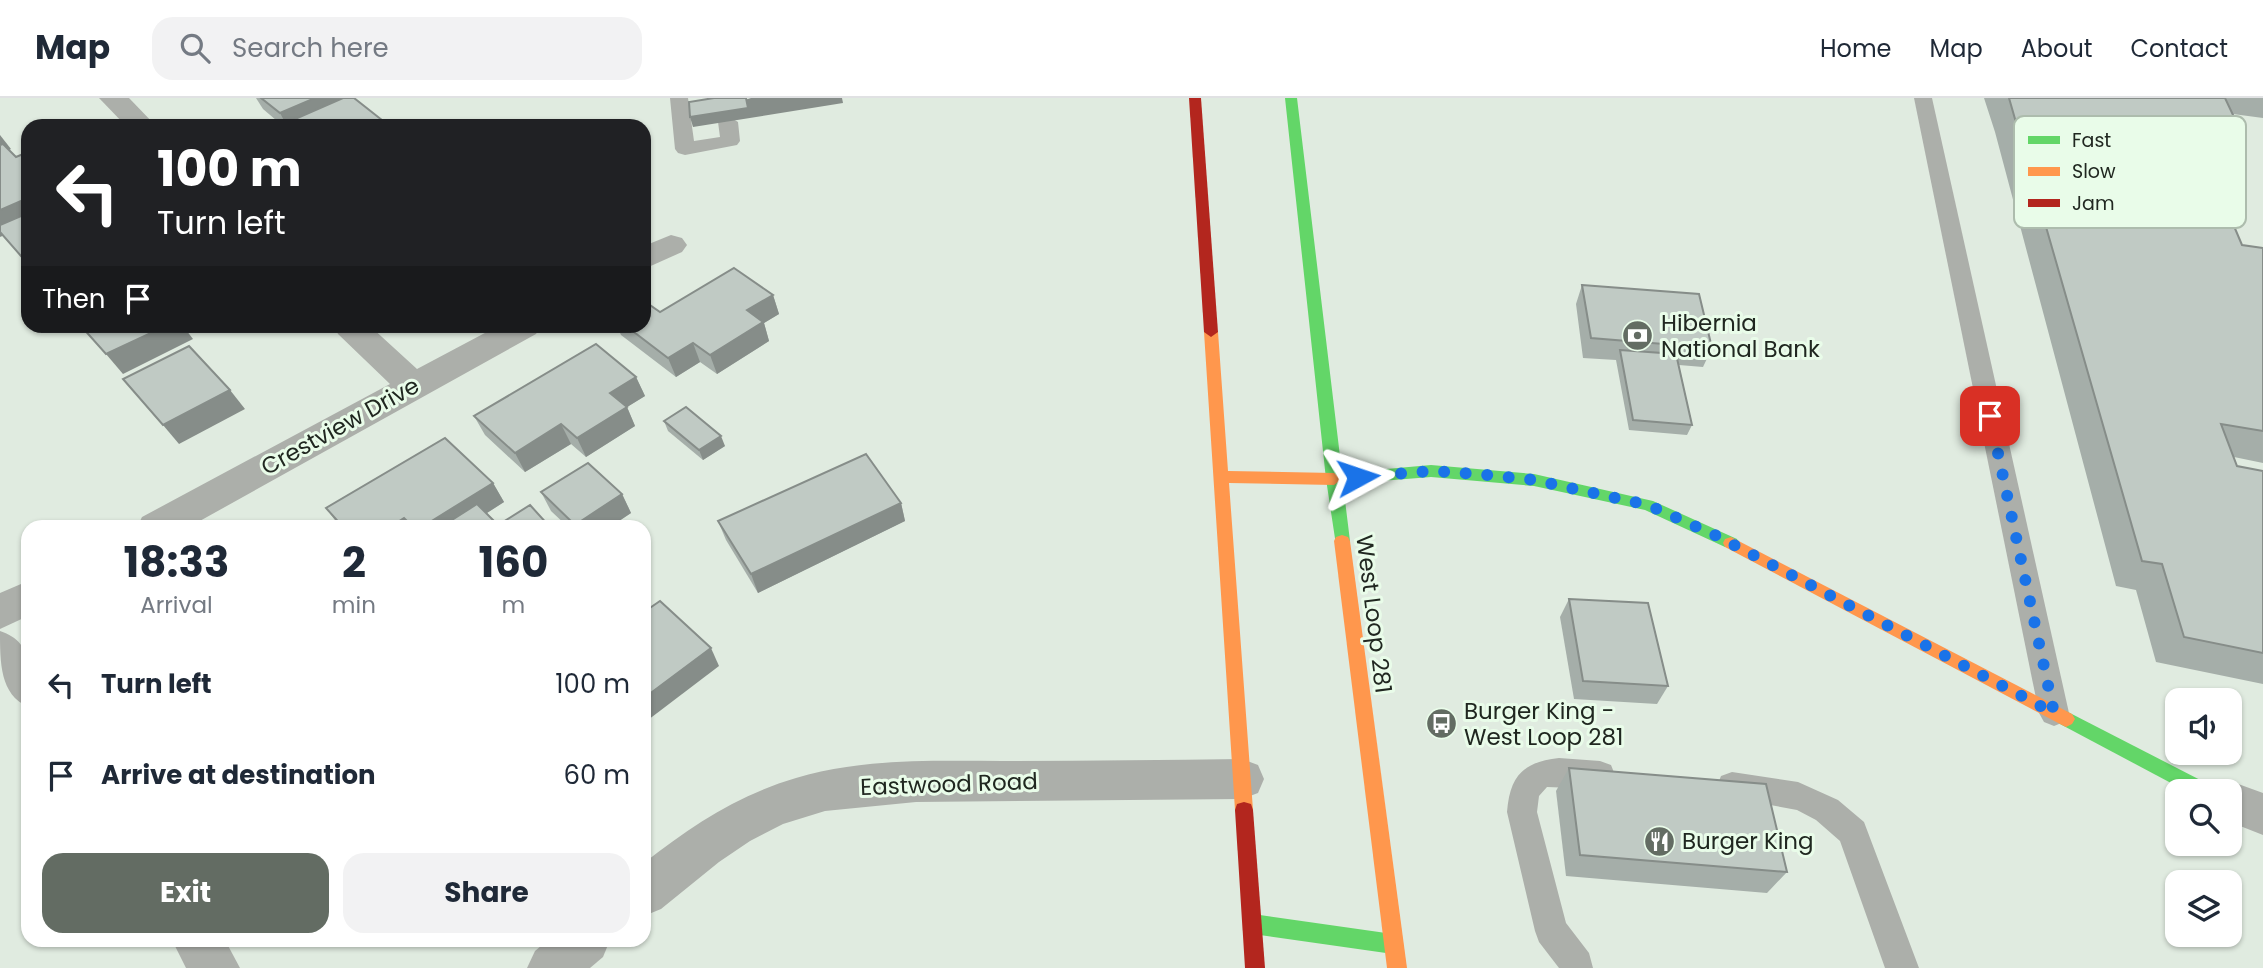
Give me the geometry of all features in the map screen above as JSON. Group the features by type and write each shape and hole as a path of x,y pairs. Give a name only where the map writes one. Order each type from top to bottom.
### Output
{"main road":[{"path":"1195,98 1255,968"},
{"name":"West Loop 281","path":"1291,98 1334,479 1396,968"},
{"path":"1221,477 1334,479 1431,471 1479,474 1534,480 1648,505 1711,533 2181,779"},
{"path":"1253,924 1393,944"}],"street":[{"path":"113,98 135,119"},
{"path":"356,333 413,386"},
{"name":"Crestview Drive","path":"169,520 511,333"},
{"path":"0,612 21,601"},
{"path":"0,648 21,679"},
{"name":"Eastwood Road","path":"651,886 701,845 727,829 788,801 846,787 900,782 1242,779"},
{"path":"2242,806 2263,814"},
{"path":"201,947 215,968"},
{"path":"552,968 578,947"}],"lane":[{"path":"679,98 685,149 729,131"},
{"path":"1923,98 2054,713"},
{"path":"1577,965 1551,931 1522,812 1521,797 1534,778 1545,772 1623,777"},
{"path":"1704,783 1790,792 1843,820 1853,832 1902,968"}],"building":[{"path":"261,98 315,98 280,113"},
{"path":"343,98 354,98 381,119 295,119"},
{"path":"714,98 746,98 748,108 690,117 689,102"},
{"path":"2009,98 2225,98 2234,116 2014,116"},
{"path":"3,144 16,157 21,155 21,201 0,210 0,145"},
{"path":"21,216 21,256 0,232 0,225"},
{"path":"2046,228 2235,228 2242,245 2263,248 2263,431 2221,424 2237,466 2263,471 2263,653 2184,637 2162,564 2142,561"},
{"path":"734,268 773,295 747,310 763,322 710,355 693,343 668,358 635,333 651,333 651,306 660,312"},
{"path":"1582,285 1699,294 1712,348 1591,338"},
{"path":"87,333 151,333 106,354"},
{"path":"596,344 636,377 610,393 627,407 577,438 561,424 515,453 474,416"},
{"path":"189,346 230,390 163,425 123,379"},
{"path":"1620,350 1676,354 1692,425 1633,420"},
{"path":"686,407 721,436 699,450 664,421"},
{"path":"445,438 493,483 433,520 337,520 326,508"},
{"path":"866,454 901,503 751,574 718,521"},
{"path":"588,463 622,494 583,520 570,520 541,492"},
{"path":"477,504 493,520 452,520"},
{"path":"530,505 544,520 506,520"},
{"path":"1569,599 1648,603 1668,686 1583,681"},
{"path":"660,601 711,648 651,693 651,607"},
{"name":"Burger King","path":"1569,768 1766,784 1787,872 1580,855"}],"traffic: fast":[{"path":"1291,98 1342,541"},
{"path":"1334,479 1431,471 1534,480 1648,505 1731,543"},
{"path":"2066,719 2181,779"},
{"path":"1253,924 1393,944"}],"traffic: slow":[{"path":"1211,332 1244,810"},
{"path":"1221,477 1334,479"},
{"path":"1342,541 1397,968"},
{"path":"1731,543 2066,719"}],"traffic: jam":[{"path":"1195,98 1211,332"},
{"path":"1244,810 1255,968"}],"place":[{"name":"Hibernia National Bank","path":"1638,336"},
{"name":"Burger King - West Loop 281","path":"1441,724"},
{"name":"Burger King","path":"1659,841"}],"route":[{"path":"1358,477 1431,471 1479,474 1590,490 1648,505 1700,527 2054,713 1990,416"}]}
